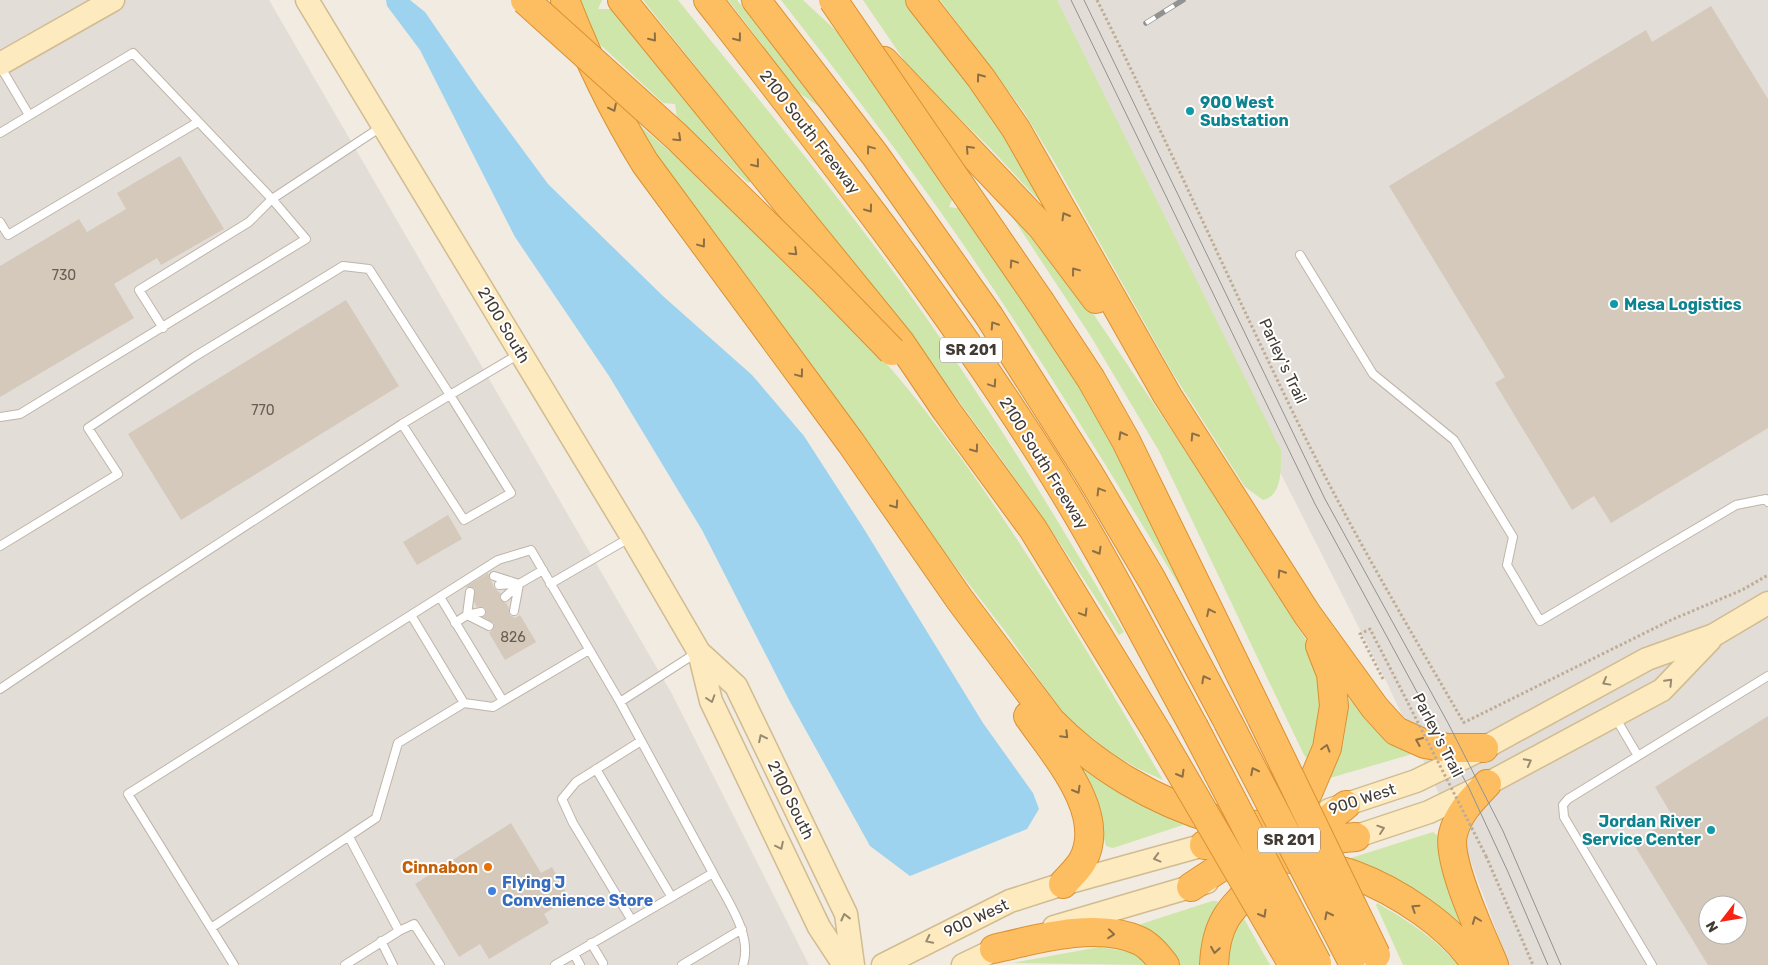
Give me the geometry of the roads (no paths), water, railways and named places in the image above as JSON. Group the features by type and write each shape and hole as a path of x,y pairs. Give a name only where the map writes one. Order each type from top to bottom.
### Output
{"highway":[{"path":"525,0 677,137 823,280 896,346"},
{"path":"564,0 594,71 619,122 645,163 851,443 960,600 1051,721 1091,758 1143,789 1198,813 1218,820 1270,826 1324,838 1356,837"},
{"path":"622,0 946,410 1033,529 1157,732 1309,964"},
{"name":"2100 South Freeway","path":"708,0 843,173 958,331 1074,509 1194,727 1309,964"},
{"name":"2100 South Freeway","path":"756,0 876,155 988,316 1088,472 1152,580 1228,722 1365,961"},
{"path":"824,0 1042,226 1168,395"},
{"path":"833,0 1091,379 1126,441 1262,718 1365,961"},
{"path":"920,0 981,78 1016,129 1168,395 1307,614 1375,708 1396,731 1425,744 1448,748 1484,748"},
{"path":"960,600 995,667 1068,774 1086,809 1090,831 1088,848 1083,861 1064,884"},
{"path":"1191,887 1222,869 1247,849 1308,793 1327,748 1334,706 1331,674 1307,614"},
{"path":"1487,784 1462,810 1452,836 1456,868 1494,965"},
{"path":"1214,965 1218,934 1227,912 1284,858 1306,834 1346,805"},
{"path":"1204,845 1223,845 1247,849 1354,875 1383,889 1427,916 1449,934 1468,953 1476,965"},
{"path":"994,949 1075,934 1111,932 1141,942 1165,965"}],"main road":[{"path":"0,65 113,0"},
{"name":"2100 South","path":"306,0 632,537 699,652 711,701 819,927 844,965"},
{"name":"900 West","path":"883,965 1010,901 1064,884 1346,805 1416,781 1484,748 1647,659 1714,635 1768,603"},
{"name":"900 West","path":"963,965 994,949 1031,934 1356,837 1429,812 1487,784 1662,690 1714,635"},
{"name":"2100 South","path":"699,652 736,686 846,914 853,965"}],"lane":[{"path":"0,133 133,53 272,199 306,239 20,414 0,416"},
{"path":"0,65 29,115"},
{"path":"0,222 8,236 198,122"},
{"path":"163,328 139,290 249,222 272,199 383,126"},
{"path":"1300,255 1373,374 1454,440 1513,537 1507,565 1540,620 1736,505 1767,499"},
{"path":"0,546 118,474 88,428 194,358 343,266 369,269 511,493 464,520 402,424"},
{"path":"0,689 141,594 402,424 520,353"},
{"path":"550,584 632,537"},
{"path":"234,965 128,794 498,560 531,550 620,702 713,873 742,930 743,965"},
{"path":"505,597 519,584 543,570"},
{"path":"494,576 519,584"},
{"path":"499,586 519,584"},
{"path":"514,611 519,584"},
{"path":"467,615 470,592"},
{"path":"440,597 503,701"},
{"path":"467,615 475,601"},
{"path":"455,623 467,615 481,612"},
{"path":"467,615 489,626"},
{"path":"411,616 464,703"},
{"path":"211,928 376,818 398,743 464,703 493,707 589,650"},
{"path":"620,702 699,652"},
{"path":"1652,965 1564,817 1562,809 1568,799 1768,676"},
{"path":"1614,716 1638,756"},
{"path":"631,919 572,823 562,799 576,782 641,741"},
{"path":"596,769 671,896"},
{"path":"348,837 399,931"},
{"path":"555,965 631,919 713,873"},
{"path":"345,965 399,931 414,924 440,965"},
{"path":"682,965 742,930"},
{"path":"381,942 393,965"},
{"path":"591,943 603,963"},
{"path":"574,954 580,965"}],"water":[{"path":"386,0 410,0 425,12 478,89 548,184 664,297 752,375 804,436 864,529 983,723 1033,793 1039,809 1027,829 910,876 870,846 789,700 702,530 609,376 515,237 420,50 387,6"}],"tram line":[{"path":"1071,0 1315,504 1469,788 1548,965"},
{"path":"1084,0 1325,499 1448,723 1503,831 1561,965"}],"railway":[{"path":"1146,23 1183,0"}],"place":[{"name":"900 West Substation","path":"1190,111"},
{"name":"Mesa Logistics","path":"1614,304"},
{"name":"Jordan River Service Center","path":"1711,830"},
{"name":"Cinnabon","path":"488,867"},
{"name":"Flying J Convenience Store","path":"492,891"}]}
